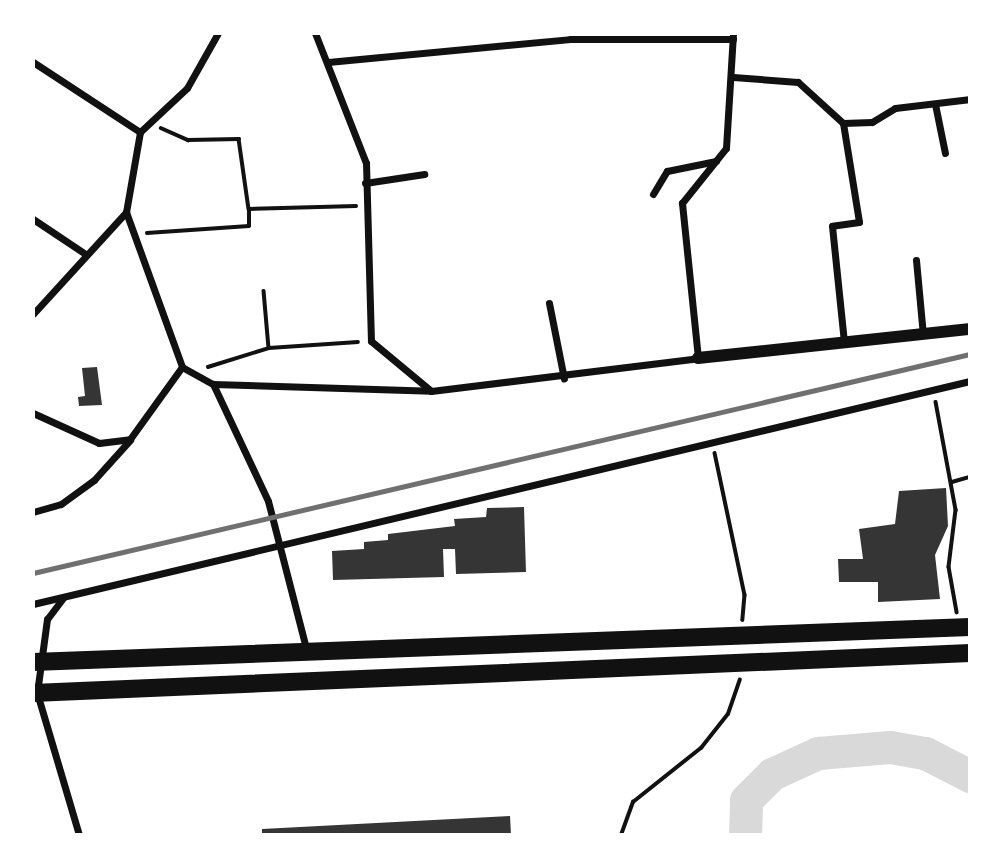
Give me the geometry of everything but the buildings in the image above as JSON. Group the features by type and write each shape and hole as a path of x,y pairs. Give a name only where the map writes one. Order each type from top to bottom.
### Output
{"highway":[{"path":"39,661 308,656 741,634 965,627"},
{"path":"35,693 744,660 970,653"}],"street":[{"path":"218,33 187,88 140,132 126,212 137,235 182,367 213,384 431,391 564,379 698,358 970,329"},
{"path":"315,33 358,133 369,205 371,341 431,391"},
{"path":"514,33 514,43"},
{"path":"328,61 514,43 733,36 733,77 726,148 682,203 698,358"},
{"path":"33,62 140,132"},
{"path":"733,77 799,82 843,123 859,222 832,226 844,343"},
{"path":"843,123 970,99"},
{"path":"935,104 945,153"},
{"path":"653,194 667,171 716,161"},
{"path":"366,183 424,174"},
{"path":"33,314 84,253 126,212"},
{"path":"33,219 84,253"},
{"path":"916,260 923,335"},
{"path":"549,303 564,379"},
{"path":"33,512 61,504 93,480 131,439 182,367"},
{"path":"33,604 279,541 970,381"},
{"path":"213,384 268,501 308,656"},
{"path":"33,413 99,443 131,439"},
{"path":"63,598 47,619 35,693 79,835"}],"path":[{"path":"137,235 249,226 239,139 188,140 153,120"},
{"path":"249,209 369,205"},
{"path":"264,291 269,348"},
{"path":"199,376 208,367 269,348 371,341"},
{"path":"933,390 952,482 949,567 965,627"},
{"path":"713,442 745,595 741,634"},
{"path":"952,482 970,477"},
{"path":"621,835 634,802 701,748 728,714 744,660"}],"waterway":[{"path":"745,835 746,800 772,774 818,753 890,747 925,753 970,776"}],"railway":[{"path":"33,573 970,354"}]}
